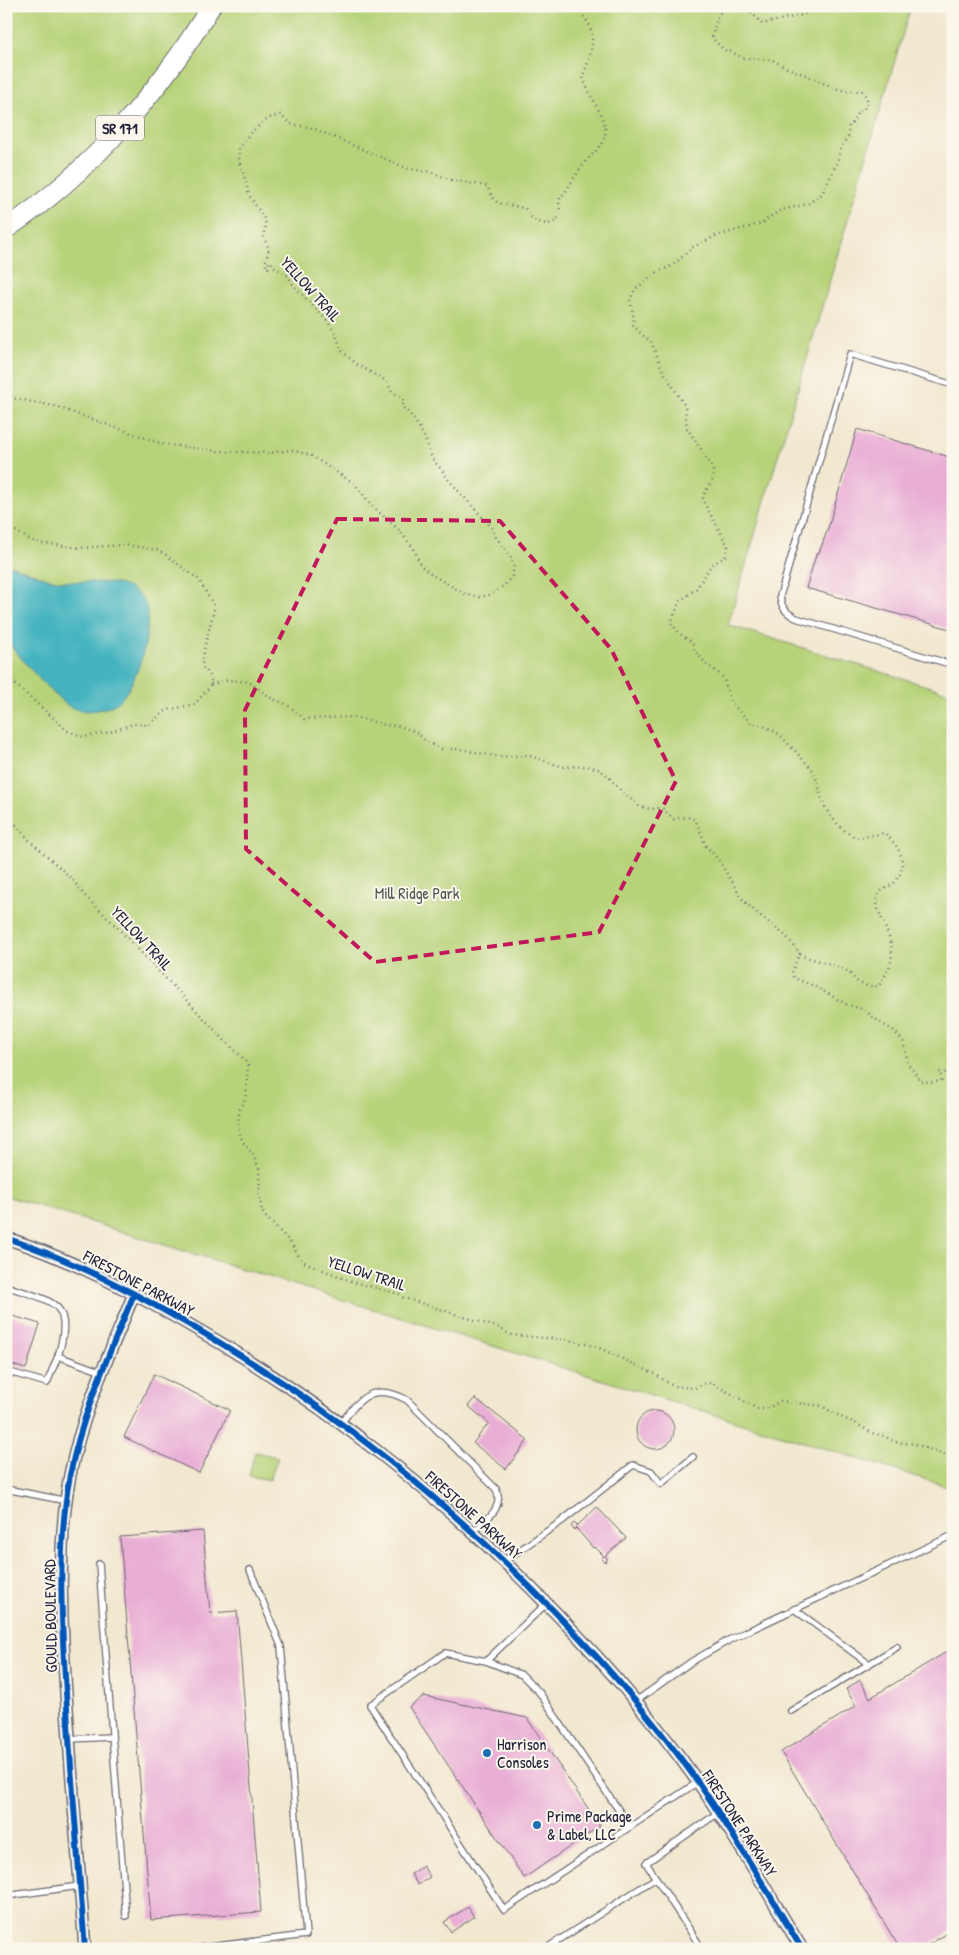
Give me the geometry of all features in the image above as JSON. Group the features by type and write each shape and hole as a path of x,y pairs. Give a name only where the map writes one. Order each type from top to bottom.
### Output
{"main road":[{"name":"SR 171","path":"6,229 55,191 96,154 132,116 173,66 211,6"}],"street":[{"name":"FIRESTONE PARKWAY","path":"6,1238 68,1262 134,1294 261,1368 341,1423 411,1477 474,1532 547,1603 636,1700 698,1782 802,1949"},
{"name":"GOULD BOULEVARD","path":"85,1949 62,1638 62,1571 67,1501 69,1477 76,1443 102,1372 134,1294"}],"lane":[{"path":"953,385 850,354 780,596 780,603 784,610 796,618 953,665"},
{"path":"6,1286 53,1303 63,1317 64,1335 47,1383 6,1371"},
{"path":"58,1356 102,1372"},
{"path":"341,1423 360,1399 368,1394 392,1393 407,1400 496,1489 500,1501 498,1507 474,1532"},
{"path":"504,1561 562,1521 633,1465 651,1471 661,1484 693,1456"},
{"path":"6,1489 67,1501"},
{"path":"636,1700 706,1653 794,1609 953,1535"},
{"path":"99,1564 126,1916"},
{"path":"192,1949 306,1934 281,1646 250,1570"},
{"path":"486,1662 547,1603"},
{"path":"794,1609 869,1664"},
{"path":"791,1712 897,1647"},
{"path":"630,1827 538,1692 522,1675 486,1662 445,1653 370,1705 504,1910 630,1827 698,1782"},
{"path":"69,1739 112,1737"},
{"path":"702,1949 646,1863 718,1813"},
{"path":"545,1949 656,1878"},
{"path":"6,1896 80,1886"}],"path":[{"path":"211,684 229,680 249,682 272,698 288,706 304,719 354,717 385,725 399,726 416,732 427,742 442,749 459,749 500,758 527,755 554,765 588,766 598,769 640,807 662,808 674,819 692,818 696,822 706,846 718,860 743,900 786,936 800,953 806,957 849,972 856,980 866,986 879,986 888,970 893,947 879,911 878,896 880,892 895,882 903,865 900,850 884,833 858,838 843,830 826,808 812,769 778,734 767,727 751,723 738,710 731,702 724,679 707,665 696,652 692,642 680,634 671,623 676,615 678,604 698,588 711,565 725,557 728,546 703,502 703,496 713,479 713,470 687,428 685,406 662,369 651,341 633,325 634,318 630,300 640,283 659,271 672,266 688,250 702,242 731,231 751,228 763,223 781,210 808,204 822,194 837,163 841,148 848,137 849,125 867,106 866,93 858,90 851,91 832,88 815,78 785,67 773,60 743,58 724,50 712,38 717,19 724,6"},
{"path":"733,6 750,11 762,24 802,15 820,6"},
{"path":"6,528 40,543 81,548 121,545 157,550 199,580 214,607 202,666 210,675 211,684 206,692 201,694 195,704 167,710 148,725 132,724 110,732 84,736 68,731 14,683 6,671"},
{"path":"800,953 792,971 794,978 814,986 848,1005 863,1009 893,1030 903,1041 908,1064 921,1080 941,1081 942,1078 939,1072 941,1071 953,1074"}],"highlighted area":[{"path":"337,519 500,521 611,649 676,781 599,932 375,962 246,849 245,710"}],"green space":[{"name":"Mill Ridge Park","path":"6,6 911,6 728,625 953,694 953,1488 6,1196"},
{"path":"255,1452 278,1457 270,1480 249,1476"}],"water":[{"path":"6,564 56,580 117,584 134,591 143,600 148,617 141,659 130,686 123,697 115,704 96,710 85,711 75,709 49,689 19,655 6,635"}],"building":[{"path":"857,429 953,458 953,630 806,588 817,552 819,553 828,528"},
{"path":"6,1314 40,1324 26,1369 6,1363"},
{"path":"154,1374 230,1410 199,1473 124,1437"},
{"path":"475,1398 528,1440 506,1469 473,1443 489,1423 468,1406"},
{"path":"655,1411 669,1416 674,1430 669,1444 655,1449 641,1444 636,1430 641,1416"},
{"path":"597,1507 626,1538 605,1556 608,1559 605,1562 601,1559 604,1556 595,1547 593,1548 576,1528 574,1530 571,1526 574,1523 577,1526"},
{"path":"203,1531 210,1613 237,1611 261,1912 151,1920 120,1537"},
{"path":"953,1648 953,1930 921,1949 900,1949 781,1752 856,1706 846,1689 860,1680 870,1698"},
{"path":"424,1696 527,1718 600,1826 524,1878 409,1707"},
{"path":"423,1866 430,1877 418,1885 411,1874"},
{"path":"468,1907 474,1917 451,1932 444,1922"}],"cycle path":[{"path":"6,1238 63,1259 117,1285 222,1344 305,1398 345,1427 384,1456 458,1519 530,1587 575,1633 659,1730 698,1782 725,1823 802,1949"},
{"path":"85,1949 63,1651 61,1591 63,1532 70,1475 82,1428 134,1294"}],"place":[{"name":"Harrison Consoles","path":"487,1753"},
{"name":"Prime Package & Label, LLC","path":"537,1825"}]}
